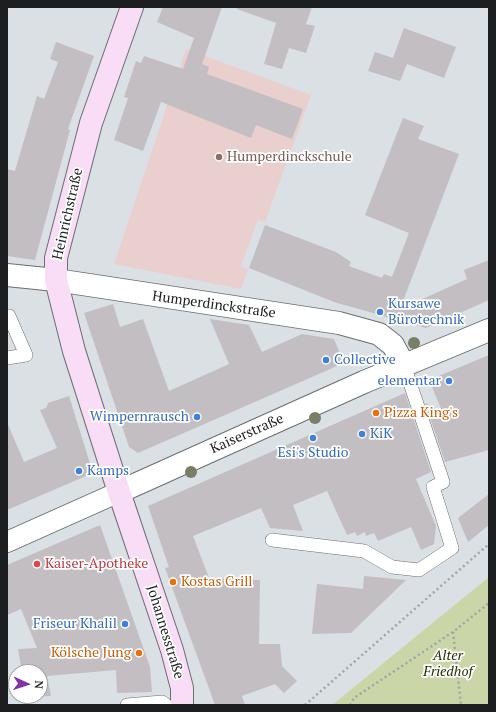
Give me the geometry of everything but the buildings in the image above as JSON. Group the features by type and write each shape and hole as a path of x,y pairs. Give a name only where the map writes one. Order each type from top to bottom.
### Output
{"main road":[{"name":"Heinrichstraße","path":"119,492 74,351 56,280 56,258 91,123 132,7"},
{"name":"Johannesstraße","path":"119,492 172,650 182,688 182,705"}],"street":[{"name":"Humperdinckstraße","path":"7,275 56,280 339,324 362,329 379,334 393,345 404,365"},
{"name":"Kaiserstraße","path":"7,542 404,365 489,330"}],"lane":[{"path":"7,316 9,316 26,355 7,358"},
{"path":"272,540 364,551 392,567 419,570 452,548 433,487 443,482 404,365"},
{"path":"126,705 162,702 166,705"}],"path":[{"path":"305,705 489,544"},
{"path":"350,705 354,698 453,632 489,603"},
{"path":"453,632 461,705"}],"shaded area":[{"name":"Humperdinckschule","path":"186,49 311,95 265,222 258,220 241,266 248,270 241,289 114,264"}],"green space":[{"name":"Alter Friedhof","path":"489,577 489,705 332,705"}],"place":[{"name":"Humperdinckschule","path":"219,157"},
{"name":"Kursawe Bürotechnik","path":"380,312"},
{"name":"Collective","path":"326,360"},
{"name":"elementar","path":"449,381"},
{"name":"Pizza King's","path":"376,413"},
{"name":"Wimpernrausch","path":"197,417"},
{"name":"KiK","path":"362,434"},
{"name":"Esi's Studio","path":"313,438"},
{"name":"Kamps","path":"79,471"},
{"name":"Kaiser-Apotheke","path":"37,564"},
{"name":"Kostas Grill","path":"173,582"},
{"name":"Friseur Khalil","path":"125,624"},
{"name":"Kölsche Jung","path":"139,653"}]}
